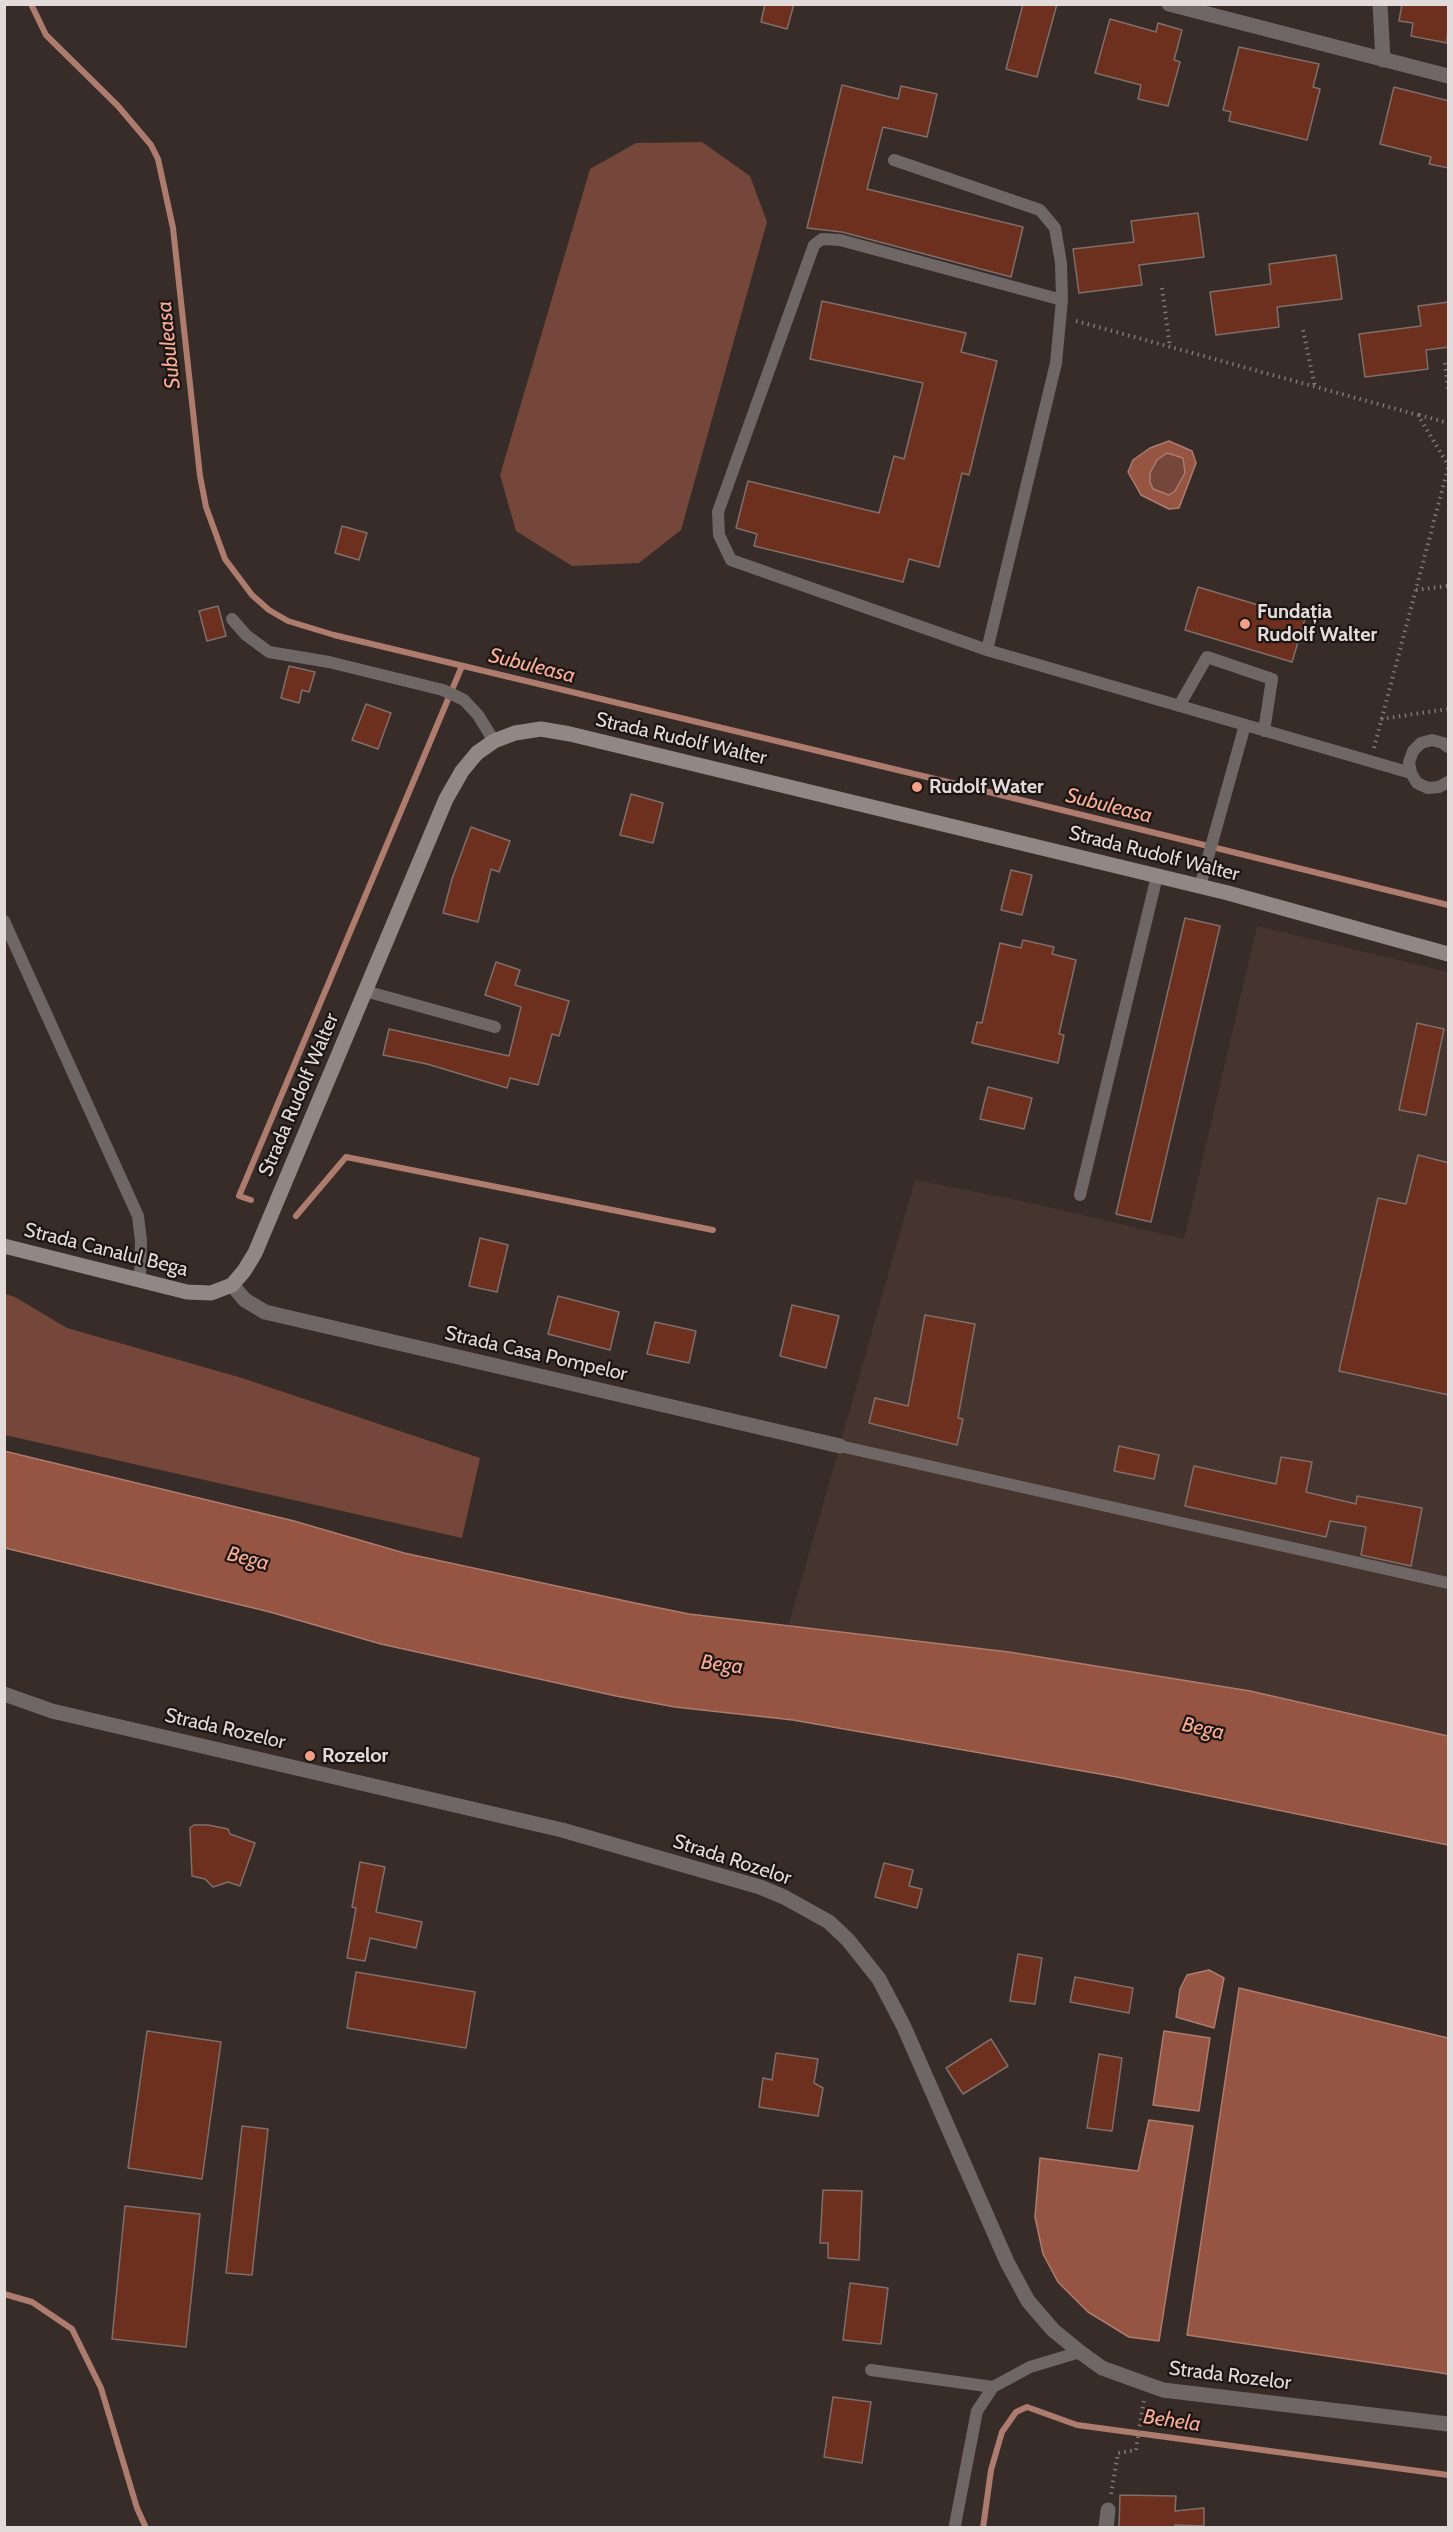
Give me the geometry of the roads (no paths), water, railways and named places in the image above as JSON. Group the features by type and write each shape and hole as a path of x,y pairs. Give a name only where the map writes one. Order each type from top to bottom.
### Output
{"street":[{"path":"1169,4 1449,76"},
{"path":"1380,4 1383,60"},
{"name":"Strada Rudolf Walter","path":"232,1285 255,1253 446,799 462,771 477,753 494,741 515,733 541,729 570,734 1157,876 1202,880 1449,954"},
{"name":"Strada Canalul Bega","path":"4,1246 187,1292 211,1293 232,1285"},
{"name":"Strada Casa Pompelor","path":"232,1285 245,1300 265,1312 840,1446"},
{"name":"Strada Rozelor","path":"4,1694 52,1711 562,1830 760,1887 784,1897 829,1922 848,1940 879,1979 904,2026 1007,2262 1028,2301 1053,2330 1080,2352 1102,2368 1163,2390 1449,2424"},
{"path":"1106,2528 1108,2510"}],"lane":[{"path":"894,160 1040,210 1055,228 1061,263 1062,300 1056,363 987,650"},
{"path":"1062,300 840,240 822,240 814,245 718,512 719,535 731,560 987,650 1411,773"},
{"path":"232,619 246,635 269,652 329,662 443,690 464,700 478,715 494,741"},
{"path":"1179,706 1207,657 1272,679 1264,731"},
{"path":"1202,880 1245,725"},
{"path":"1449,747 1432,740 1421,744 1413,751 1409,762 1411,773 1417,783 1428,788 1439,788 1449,782"},
{"path":"1080,1195 1157,876"},
{"path":"4,921 138,1216 141,1241 140,1280"},
{"path":"365,991 495,1027"},
{"path":"840,1446 1449,1583"},
{"path":"955,2525 977,2411 993,2387 1030,2367 1080,2352"},
{"path":"872,2370 993,2387"}],"water":[{"path":"1169,441 1192,451 1196,463 1179,508 1169,509 1141,495 1128,472 1133,460 1150,448","holes":["1167,453 1183,458 1185,473 1175,491 1169,495 1153,489 1150,473 1157,460"]},
{"name":"Bega","path":"4,1451 294,1521 404,1553 689,1614 1009,1652 1250,1691 1448,1736 1448,1845 1117,1777 793,1720 675,1707 616,1696 381,1644 270,1612 5,1548"},
{"path":"1209,1970 1224,1978 1214,2028 1176,2017 1180,1989 1187,1975"},
{"path":"1239,1988 1448,2038 1448,2374 1187,2335"},
{"path":"1164,2031 1210,2038 1199,2111 1153,2105"},
{"path":"1149,2120 1193,2126 1159,2341 1129,2337 1088,2312 1058,2282 1043,2254 1035,2217 1040,2158 1138,2171"}],"waterway":[{"name":"Subuleasa","path":"31,4 46,35 118,106 151,145 158,159 173,228 200,476 206,507 225,559 252,595 269,610 288,621 334,635 1448,905"},
{"path":"251,1200 239,1196 462,666"},
{"path":"296,1216 346,1157 713,1230"},
{"path":"4,2294 32,2302 72,2329 101,2388 137,2508 146,2528"},
{"name":"Behela","path":"983,2528 991,2470 1002,2432 1016,2412 1027,2407 1077,2425 1448,2475"}],"place":[{"name":"Fundația Rudolf Walter","path":"1245,624"},
{"name":"Rudolf Water","path":"917,787"},
{"name":"Rozelor","path":"310,1756"}]}
